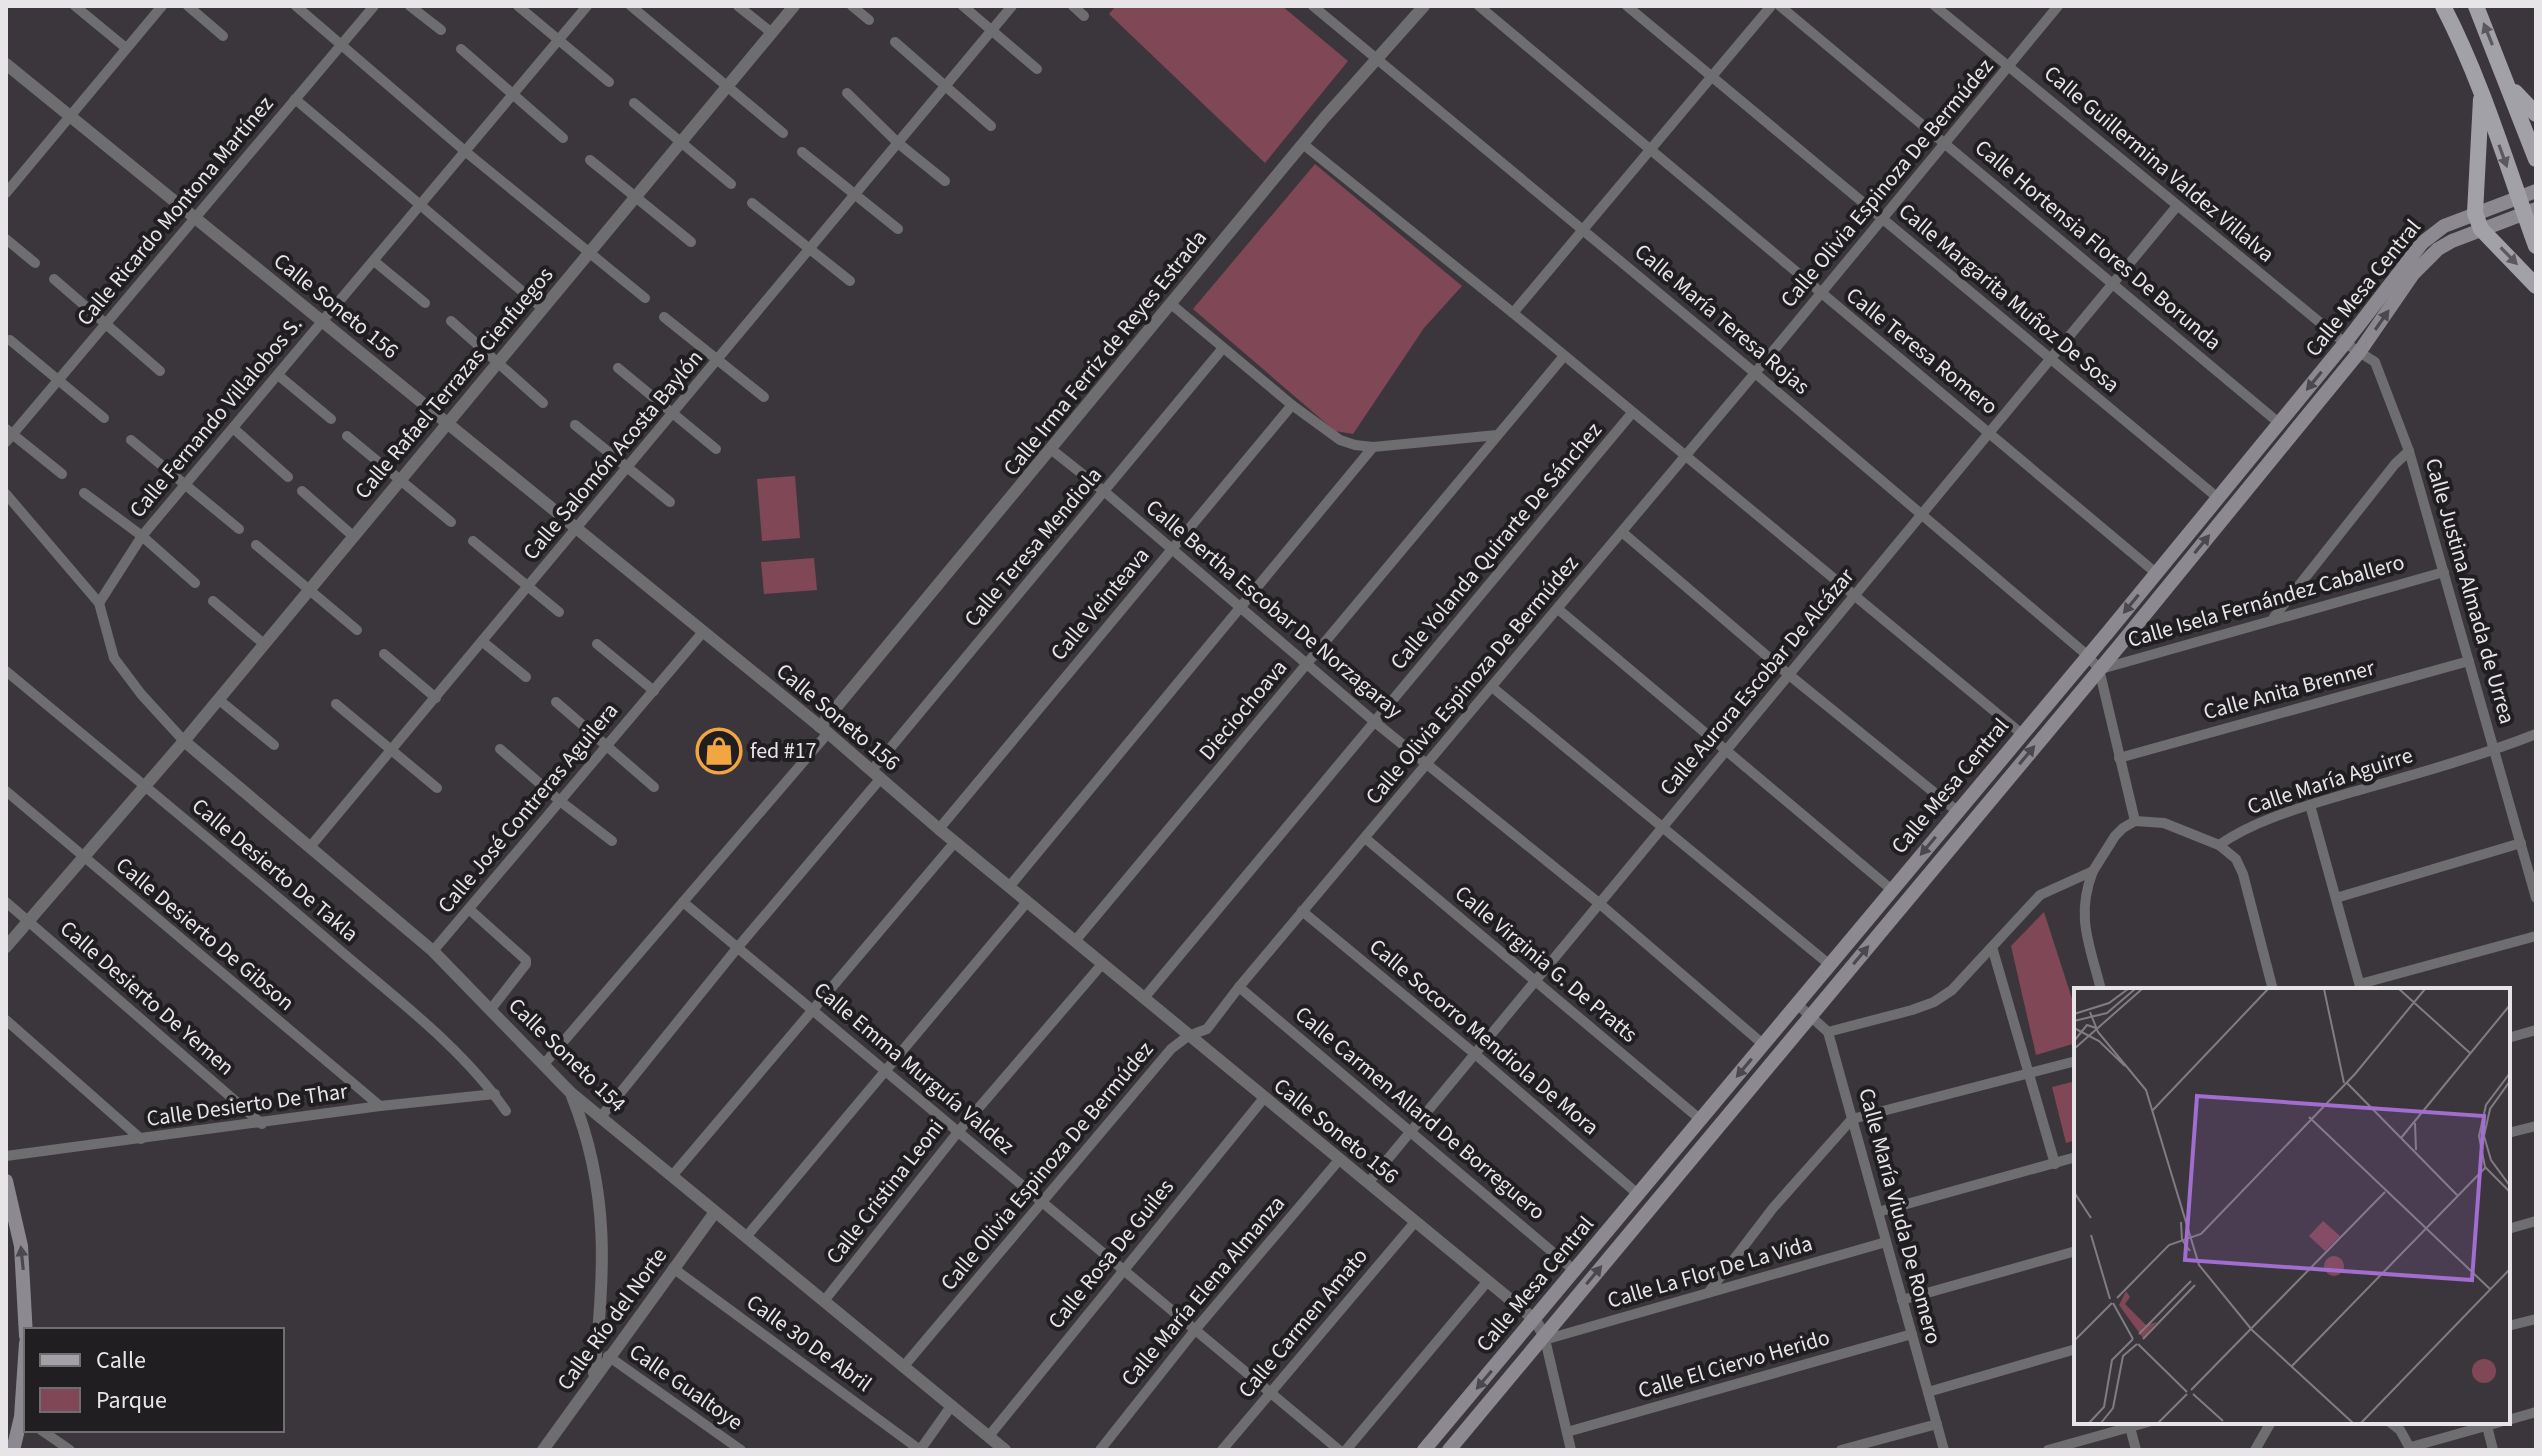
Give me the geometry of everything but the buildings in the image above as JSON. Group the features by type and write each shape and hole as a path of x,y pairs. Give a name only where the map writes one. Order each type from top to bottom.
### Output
{"main road":[{"path":"2443,6 2456,31 2526,207 2536,246"},
{"path":"2476,6 2536,159"},
{"path":"2509,86 2536,114"},
{"path":"2481,96 2478,221 2536,286"},
{"name":"Calle Mesa Central","path":"1424,1450 2156,573 2345,343 2422,243 2444,226 2478,221 2526,207 2536,191"},
{"name":"Calle Mesa Central","path":"1449,1450 2360,351 2413,274 2478,221"},
{"path":"6,1181 21,1246 26,1328"},
{"path":"13,1450 24,1418"}],"street":[{"path":"75,6 126,48"},
{"path":"6,193 162,6"},
{"path":"188,6 223,36"},
{"path":"296,6 466,152 645,298"},
{"name":"Calle Ricardo Montona Martínez","path":"8,435 59,379 374,6"},
{"path":"410,6 441,30"},
{"path":"518,6 609,82"},
{"name":"Calle Fernando Villalobos S.","path":"99,603 142,536 587,6"},
{"path":"631,6 783,133"},
{"path":"738,6 772,33"},
{"name":"Calle Rafael Terrazas Cienfuegos","path":"6,947 184,741 794,6"},
{"path":"852,6 869,20"},
{"path":"963,6 1037,69"},
{"name":"Calle Salomón Acosta Baylón","path":"310,847 1012,6"},
{"path":"1073,6 1084,16"},
{"name":"Calle María Teresa Rojas","path":"1313,6 1923,514 2087,655 2099,669"},
{"name":"Calle Irma Ferriz de Reyes Estrada","path":"824,730 1303,144 1424,6"},
{"name":"Calle Teresa Romero","path":"1479,6 2156,573"},
{"name":"Calle Margarita Muñoz De Sosa","path":"1627,6 2218,498"},
{"path":"1513,313 1771,6"},
{"name":"Calle Hortensia Flores De Borunda","path":"1780,6 2279,423"},
{"name":"Calle Guillermina Valdez Villalva","path":"1935,6 2345,343 2360,351"},
{"name":"Calle Olivia Espinoza De Bermúdez","path":"904,1366 1171,1049 1188,1036 1207,1029 1302,911 1429,764 2058,6"},
{"path":"895,42 991,126"},
{"path":"461,49 563,138"},
{"name":"Calle Soneto 156","path":"6,64 824,730 1188,1036 1535,1320 1544,1338 1571,1450"},
{"path":"847,93 898,143 945,181"},
{"path":"295,99 542,308"},
{"path":"634,103 731,184"},
{"name":"Calle Yolanda Quirarte De Sánchez","path":"1303,144 1513,313 2022,734"},
{"path":"802,152 898,229"},
{"path":"590,160 691,242"},
{"path":"752,203 850,281"},
{"name":"Calle Aurora Escobar De Alcázar","path":"1368,1183 2177,206"},
{"path":"6,239 35,263"},
{"path":"374,261 425,303"},
{"path":"54,279 160,371"},
{"name":"Calle Irma Ferriz de Reyes Estrada","path":"1171,304 1292,405 1340,440 1373,447 1497,435"},
{"path":"664,317 764,397"},
{"path":"451,321 543,403"},
{"path":"10,340 104,418"},
{"name":"Calle Teresa Mendiola","path":"600,1118 1223,348"},
{"name":"Calle Justina Almada de Urrea","path":"2360,351 2375,362 2382,375 2409,451 2536,898"},
{"name":"Dieciochoava","path":"1075,941 1564,356"},
{"path":"618,368 716,449"},
{"path":"278,375 331,419"},
{"name":"Calle Veinteava","path":"939,829 1292,405"},
{"name":"Calle Yolanda Quirarte De Sánchez","path":"1144,998 1632,413"},
{"path":"575,425 670,502"},
{"path":"233,428 288,477"},
{"path":"8,435 62,474"},
{"path":"347,436 451,522"},
{"path":"131,440 239,529"},
{"path":"1009,887 1373,447"},
{"name":"Calle Bertha Escobar De Norzagaray","path":"1052,450 1376,723 1600,904 1764,1045"},
{"path":"2273,618 2395,464 2409,451"},
{"path":"302,491 353,536"},
{"path":"84,493 142,536 195,583"},
{"path":"6,494 99,603 114,658 141,694 184,741"},
{"path":"1622,532 1788,674 1957,811"},
{"path":"473,541 559,612"},
{"path":"256,545 357,630"},
{"name":"Calle Isela Fernández Caballero","path":"2099,669 2444,572"},
{"path":"213,601 264,644"},
{"path":"1558,609 1892,890"},
{"name":"Calle José Contreras Aguilera","path":"433,951 703,632"},
{"path":"483,642 526,677"},
{"path":"597,644 654,691"},
{"path":"384,654 436,698"},
{"name":"Calle Anita Brenner","path":"2119,758 2469,661"},
{"path":"2099,669 2135,821"},
{"name":"Calle Desierto De Takla","path":"6,671 384,988 460,1057 495,1094 506,1111"},
{"path":"1492,687 1830,965"},
{"path":"218,699 274,745"},
{"path":"556,702 654,787"},
{"path":"336,704 437,788"},
{"path":"545,1063 824,730"},
{"name":"Calle María Aguirre","path":"2219,845 2233,835 2310,805 2495,750 2536,734"},
{"name":"Calle Soneto 154","path":"184,741 433,951 571,1093 1005,1450"},
{"path":"500,749 612,841"},
{"name":"Calle Desierto De Gibson","path":"6,791 380,1106"},
{"path":"2310,805 2360,987 2536,936"},
{"path":"2100,988 2083,919 2084,893 2093,871 2115,836 2135,821 2164,823 2219,845 2236,859 2243,874 2272,988"},
{"name":"Calle Virginia G. De Pratts","path":"1365,838 1701,1120"},
{"path":"672,1176 955,842"},
{"path":"2336,898 2521,843"},
{"path":"1828,1032 1934,1002 1952,990 2040,895 2093,871"},
{"name":"Calle Desierto De Yemen","path":"6,902 262,1124"},
{"name":"Calle Emma Murguía Valdez","path":"683,902 1339,1450"},
{"path":"746,1237 1027,902"},
{"path":"469,909 526,960 491,1009"},
{"name":"Calle Socorro Mendiola De Mora","path":"1302,911 1639,1195"},
{"path":"1992,947 2055,1164"},
{"name":"Calle Cristina Leoni","path":"824,1301 958,1132 1103,963"},
{"name":"Calle Carmen Allard De Borreguero","path":"1239,987 1575,1271"},
{"name":"Calle María Viuda De Romero","path":"1797,1004 1828,1032 1944,1450"},
{"path":"6,1020 141,1139"},
{"path":"2510,1037 2536,1030"},
{"path":"1708,1293 1773,1208 1852,1119 2074,1062"},
{"path":"571,1093 597,1183 603,1222 603,1269 594,1377"},
{"name":"Calle Desierto De Thar","path":"6,1156 380,1106 495,1094"},
{"name":"Calle Rosa De Guiles","path":"989,1436 1264,1098"},
{"path":"2510,1132 2536,1126"},
{"path":"1878,1212 2074,1158"},
{"name":"Calle María Elena Almanza","path":"1100,1450 1195,1330 1339,1160"},
{"name":"Calle Río del Norte","path":"545,1449 608,1356 715,1212"},
{"path":"2510,1228 2536,1221"},
{"name":"Calle Carmen Amato","path":"1222,1450 1415,1222"},
{"name":"Calle La Flor De La Vida","path":"1544,1338 1886,1242"},
{"path":"1902,1300 2074,1252"},
{"name":"Calle 30 De Abril","path":"673,1268 920,1450"},
{"path":"1346,1450 1487,1282"},
{"path":"2510,1326 2536,1319"},
{"name":"Calle El Ciervo Herido","path":"1567,1432 1912,1334"},
{"path":"1928,1392 2074,1350"},
{"name":"Calle Gualtoye","path":"608,1356 741,1450"},
{"path":"920,1450 952,1405"},
{"path":"2510,1419 2536,1412"},
{"path":"1841,1450 1937,1424"},
{"path":"2048,1450 2141,1424"},
{"path":"2255,1450 2270,1424"},
{"path":"2392,1424 2400,1430 2411,1449 2486,1424 2493,1450"},
{"path":"2130,1427 2136,1450"},
{"path":"44,1432 70,1450"}],"green space":[{"path":"1116,6 1282,6 1348,61 1265,163 1109,14"},
{"path":"1315,164 1462,286 1424,328 1353,434 1335,431 1193,309"},
{"path":"795,476 800,538 762,541 757,479"},
{"path":"814,558 817,590 764,594 761,562"},
{"path":"2044,912 2074,1005 2074,1044 2036,1055 2011,946"},
{"path":"2074,1082 2074,1141 2066,1143 2052,1087"}],"place":[{"name":"fed #17","path":"719,751"}]}
